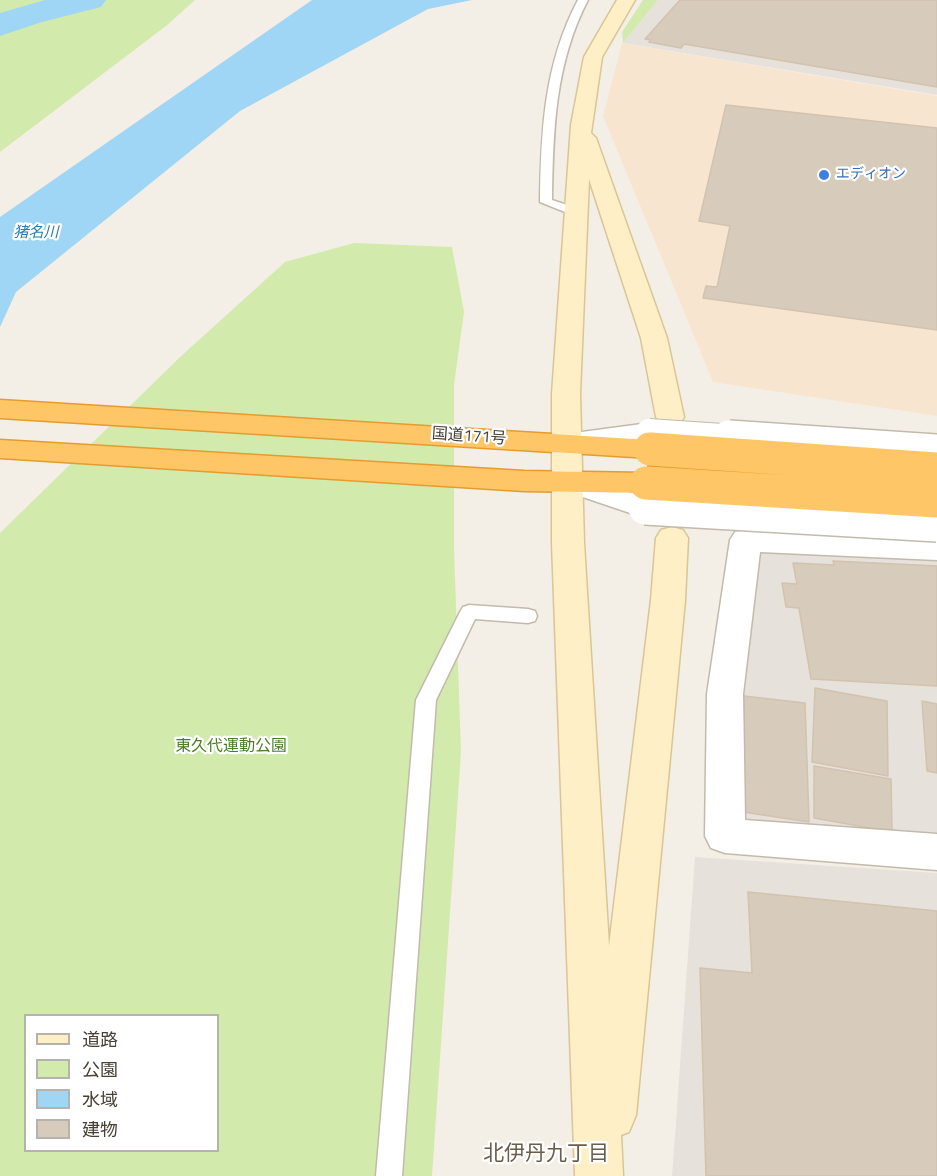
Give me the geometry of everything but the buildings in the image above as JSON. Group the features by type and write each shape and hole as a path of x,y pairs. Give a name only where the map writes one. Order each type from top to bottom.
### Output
{"highway":[{"name":"国道171号","path":"0,409 567,443 657,433 937,469"},
{"path":"0,448 524,482 567,481"},
{"path":"646,496 937,501"}],"street":[{"path":"599,1176 568,543 566,394 581,125 593,57 626,0"},
{"path":"581,125 654,338 657,433 937,451"},
{"path":"567,481 646,496 937,525"},
{"path":"606,1176 668,600 672,537"},
{"path":"937,549 746,540 725,694 725,824 726,836 937,852"}],"lane":[{"path":"575,212 546,202 547,149 552,100 562,51 576,12 583,0"},
{"path":"389,1176 426,700 469,612 528,616"}],"shaded area":[{"path":"658,0 937,0 937,95 623,43"},
{"path":"622,43 937,96 937,416 713,382 603,116"},
{"path":"759,551 937,558 937,842 754,832 733,811 738,664"},
{"path":"695,857 937,873 937,1176 672,1176"}],"green space":[{"path":"0,0 195,0 166,26 0,152"},
{"path":"643,0 658,0 623,43 622,32"},
{"name":"東久代運動公園","path":"354,243 452,247 464,312 454,385 454,548 461,752 432,1176 0,1176 0,533 179,358 285,262"}],"water":[{"name":"猪名川","path":"312,0 472,0 428,9 240,111 16,292 0,327 0,217"}],"waterway":[{"path":"0,25 30,14 89,0"}],"place":[{"name":"エディオン","path":"824,175"}],"district":[{"name":"北伊丹九丁目","path":"546,1155"}]}
